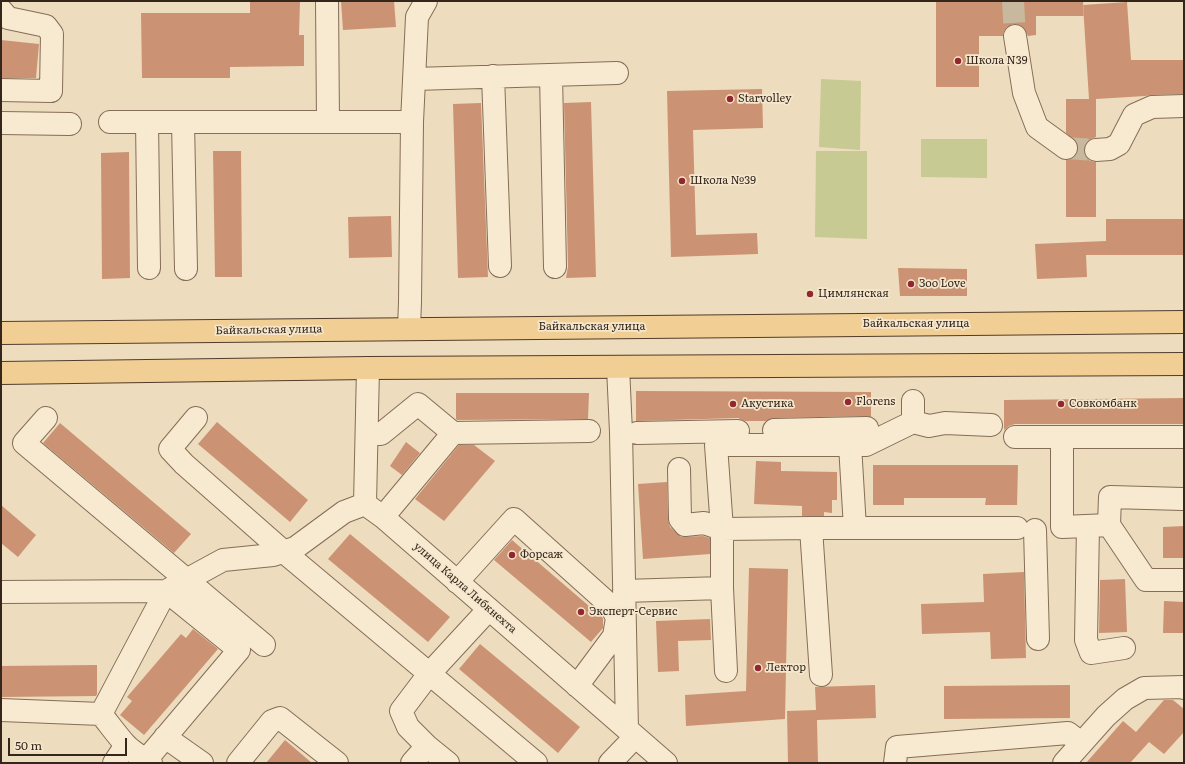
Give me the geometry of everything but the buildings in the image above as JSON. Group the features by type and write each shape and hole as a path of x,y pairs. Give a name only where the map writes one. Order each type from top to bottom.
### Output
{"main road":[{"name":"Байкальская улица","path":"1,333 409,328 1184,322"},
{"path":"1,373 368,368 1184,364"}],"street":[{"path":"327,1 328,121"},
{"path":"409,328 412,122 417,17 426,1"},
{"path":"1,10 8,18 46,26 52,34 51,91 60,124 1,123"},
{"path":"1015,36 1024,93 1037,127 1066,148"},
{"path":"414,78 617,73"},
{"path":"551,75 555,267"},
{"path":"493,76 500,266"},
{"path":"1,90 51,91"},
{"path":"1096,150 1110,149 1119,144 1134,114 1152,107 1184,106"},
{"path":"110,122 412,122"},
{"path":"146,122 149,268"},
{"path":"183,122 186,269"},
{"path":"610,763 631,733 624,591 621,432 618,367"},
{"path":"2,592 166,591 223,560 273,555 295,548 344,512 365,504 368,434 368,368"},
{"path":"368,434 381,434 418,404 453,433 589,431"},
{"path":"637,433 813,437 850,445 866,445 913,411 930,426 945,422 991,425"},
{"path":"46,418 24,443 264,645"},
{"path":"196,418 170,449 184,464 284,552 536,763"},
{"path":"726,671 722,588 722,529 716,445 813,437 867,428"},
{"path":"383,517 453,433"},
{"path":"1015,437 1184,437"},
{"path":"1062,437 1062,527"},
{"path":"850,445 855,528"},
{"path":"679,469 680,519 685,525 704,523 722,529 1025,529 1099,526"},
{"path":"1124,648 1091,653 1086,640 1099,526 1110,497 1183,499"},
{"name":"улица Карла Либкнехта","path":"365,504 383,517 666,763"},
{"path":"457,582 514,519 610,606 617,618 614,636 577,686"},
{"path":"1099,526 1146,580 1184,580"},
{"path":"811,528 821,675"},
{"path":"1025,529 1038,639"},
{"path":"624,591 722,588"},
{"path":"101,714 166,591"},
{"path":"1,710 101,714 126,745 148,761 165,737 240,650 166,591"},
{"path":"448,763 427,746 408,727 401,711 429,674 489,609"},
{"path":"1064,763 1106,716 1125,699 1144,688 1184,688"},
{"path":"238,763 272,722 280,718 337,763"},
{"path":"895,763 897,747 1068,733 1081,743"},
{"path":"165,737 202,763"},
{"path":"114,763 126,745"},
{"path":"412,763 427,746"}],"green space":[{"path":"821,79 861,81 860,150 819,147"},
{"path":"921,139 987,139 987,178 921,177"},
{"path":"816,151 867,151 867,239 815,237"}],"tunnel":[{"path":"1013,1 1015,36"},
{"path":"1066,148 1096,150"}],"place":[{"name":"Школа N39","path":"958,61"},
{"name":"Starvolley","path":"730,99"},
{"name":"Школа №39","path":"682,181"},
{"name":"Зоо Love","path":"911,284"},
{"name":"Цимлянская","path":"810,294"},
{"name":"Florens","path":"848,402"},
{"name":"Акустика","path":"733,404"},
{"name":"Совкомбанк","path":"1061,404"},
{"name":"Форсаж","path":"512,555"},
{"name":"Эксперт-Сервис","path":"581,612"},
{"name":"Лектор","path":"758,668"}]}
